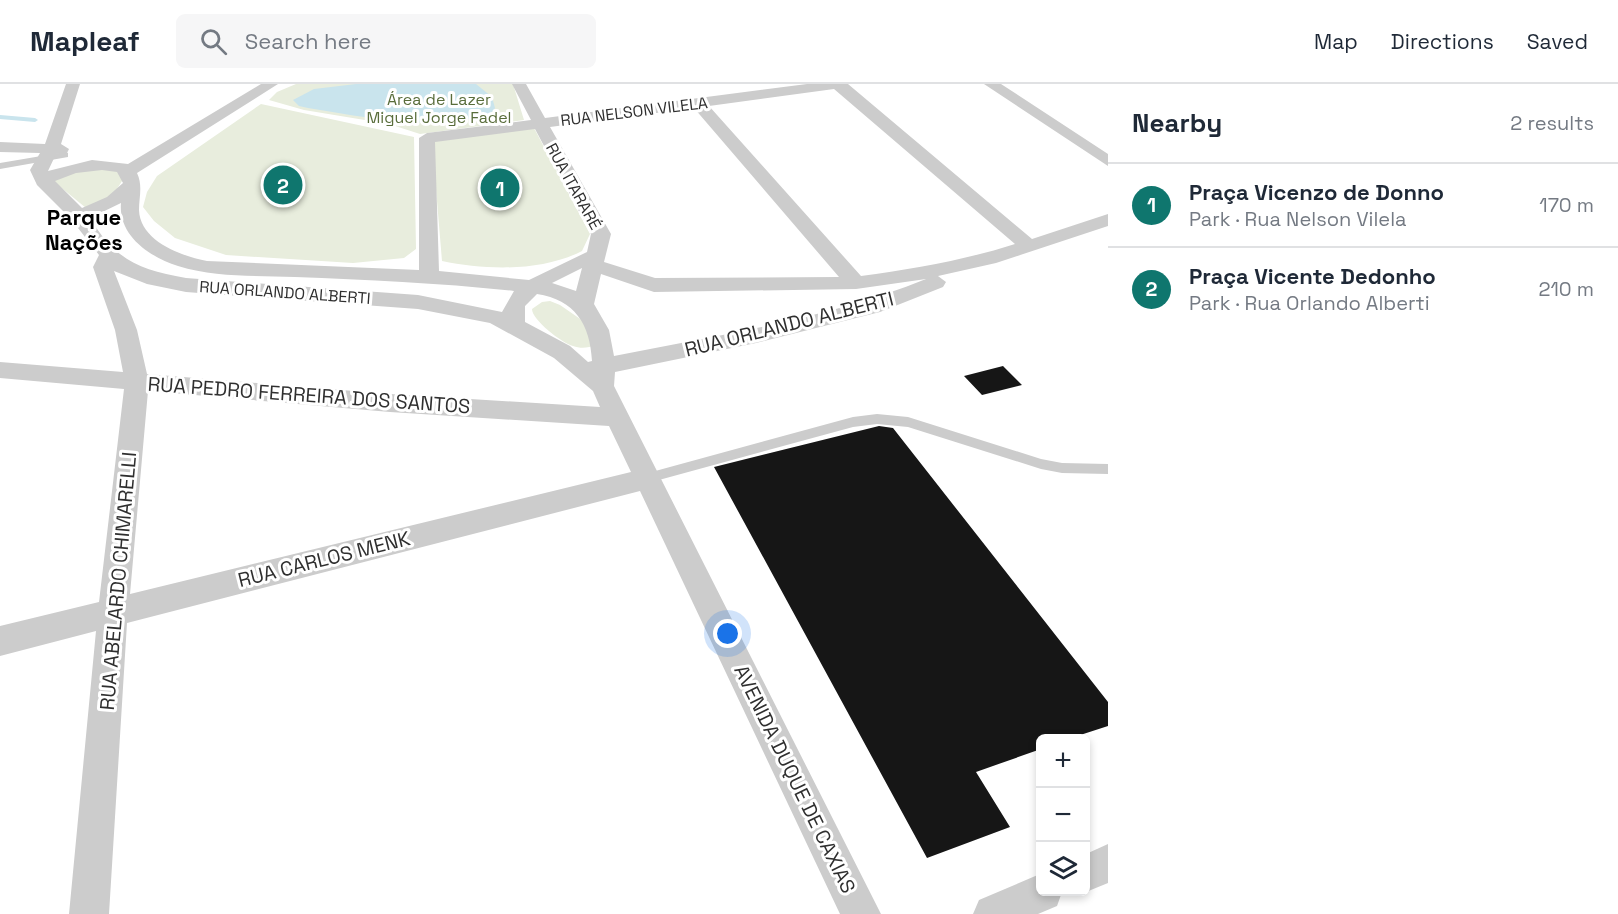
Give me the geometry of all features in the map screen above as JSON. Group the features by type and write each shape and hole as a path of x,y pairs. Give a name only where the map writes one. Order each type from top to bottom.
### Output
{"street":[{"path":"73,84 55,150 39,170 43,181 70,168 96,165"},
{"path":"79,216 112,201 130,178 271,84"},
{"name":"RUA ITARARÉ","path":"515,326 512,317 516,303 534,287 589,261 599,249 601,234 519,84"},
{"path":"839,84 1029,246"},
{"name":"RUA NELSON VILELA","path":"429,276 427,138 839,84"},
{"path":"991,84 1108,161"},
{"path":"698,102 856,283"},
{"path":"0,147 55,150 78,163 115,166 130,178"},
{"name":"RUA ORLANDO ALBERTI","path":"130,178 130,218 134,226 156,247 185,262 225,268 429,276 534,287 564,294 584,306"},
{"name":"RUA ORLANDO ALBERTI","path":"43,181 79,216 109,254 129,271 186,285 418,302 495,317 540,338"},
{"name":"RUA ORLANDO ALBERTI","path":"596,374 880,305 989,259 1108,220"},
{"name":"RUA ABELARDO CHIMARELLI","path":"89,914 113,612 137,382 126,330 103,267 109,254"},
{"name":"RUA ORLANDO ALBERTI","path":"589,261 654,285 856,283 913,275 989,259"},
{"name":"RUA ITARARÉ","path":"584,306 589,261"},
{"name":"AVENIDA DUQUE DE CAXIAS","path":"584,306 596,323 601,336 596,374"},
{"name":"AVENIDA DUQUE DE CAXIAS","path":"540,338 596,374 861,914"},
{"name":"RUA PEDRO FERREIRA DOS SANTOS","path":"0,370 390,403 618,417"},
{"name":"RUA CARLOS MENK","path":"0,641 648,478"},
{"path":"1090,871 1108,863"},
{"path":"993,914 1036,894"}],"lane":[{"path":"0,166 55,150"},
{"path":"648,478 852,422 877,419 908,422 1062,468 1108,469"}],"green space":[{"name":"Área de Lazer Miguel Jorge Fadel","path":"296,84 513,84 524,120 420,134 389,124 304,110 269,100 277,92"},
{"path":"261,104 414,137 416,249 404,258 353,263 226,255 175,238 154,221 143,207 147,192 157,176"},
{"path":"534,128 590,234 582,251 549,263 531,266 477,266 442,261 432,141"},
{"path":"86,169 119,170 124,178 111,198 86,208 52,180"},
{"path":"550,301 560,305 589,325 596,345 584,348 573,346 555,336 542,325 533,314 532,309 542,302"}],"water":[{"name":"Área de Lazer Miguel Jorge Fadel","path":"356,84 476,84 492,97 495,108 489,114 475,118 412,122 308,108 299,106 293,100 314,89"}],"building":[{"path":"1003,366 1022,385 982,395 964,376"},
{"path":"879,426 893,428 1108,702 1108,726 1083,734 1036,734 1036,751 976,772 1010,827 927,858 714,467"}],"waterway":[{"path":"0,117 35,120"}],"place":[{"name":"Praça Vicente Dedonho","path":"283,185"},
{"name":"Praça Vicenzo de Donno","path":"500,188"}],"district":[{"name":"Parque Nações","path":"84,230"}]}
